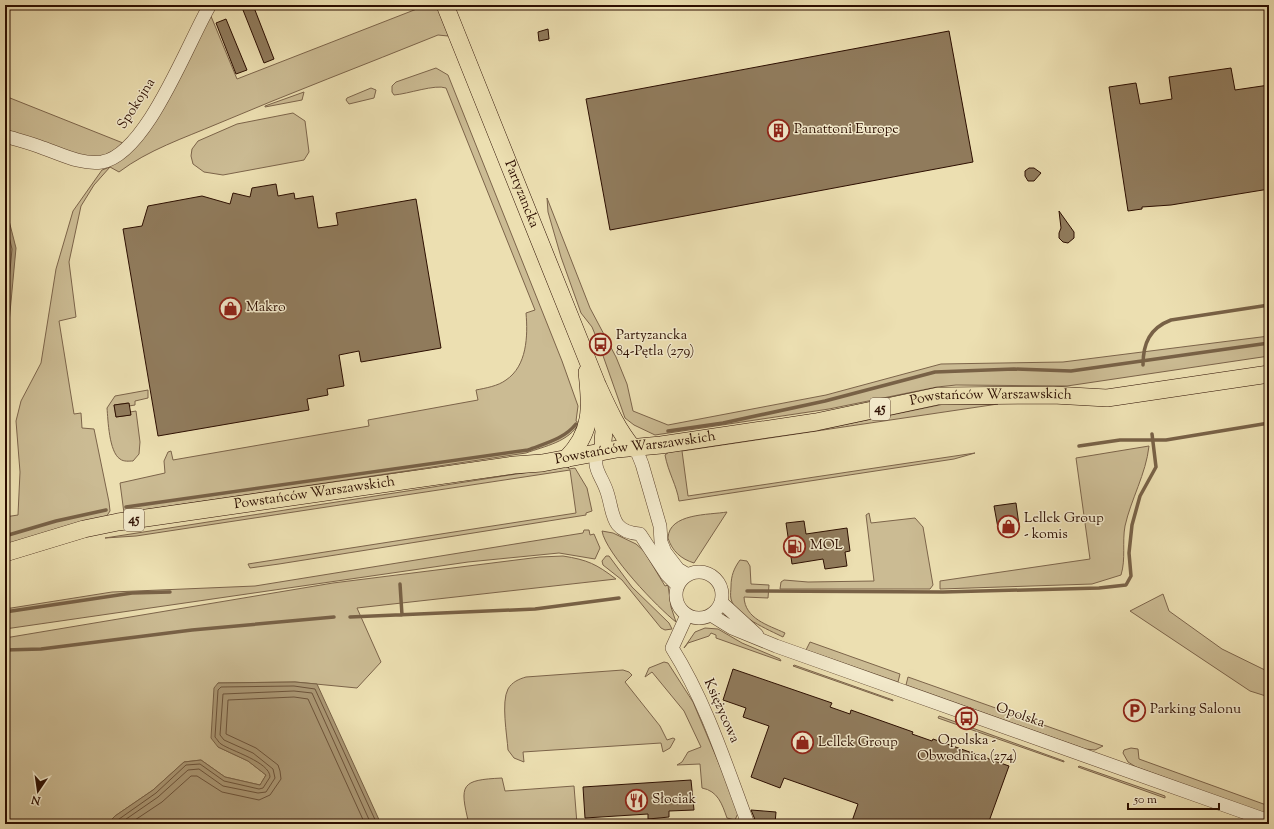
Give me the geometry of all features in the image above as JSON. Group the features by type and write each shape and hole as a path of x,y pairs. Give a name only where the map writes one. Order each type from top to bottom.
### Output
{"main road":[{"name":"Partyzancka","path":"445,5 597,384 611,416 633,448"},
{"path":"566,459 572,453 588,427 589,402 585,354"},
{"name":"Powstańców Warszawskich","path":"5,553 84,529 118,522 514,465 566,459 600,447 633,448 816,422 938,396 1047,395 1107,398 1269,374"},
{"name":"Partyzancka","path":"597,384 598,400 604,431 600,447"}],"street":[{"name":"Spokojna","path":"5,136 79,160 102,162 119,153 139,134 152,115 210,5"},
{"path":"600,447 596,467 607,490 614,520 626,530 640,534 662,569 678,586"},
{"path":"633,448 638,454 642,464 660,526 661,542 665,552 678,568 688,575"},
{"path":"700,572 711,576 720,584 722,590 722,602 716,612 699,618 687,615 682,610 676,599 678,586 688,575 700,572"},
{"name":"Opolska","path":"722,602 761,639"},
{"name":"Księżycowa","path":"687,615 672,648 682,664 716,738 748,824"},
{"name":"Opolska","path":"711,615 732,628 804,656 1269,821"}],"shaded area":[{"path":"427,5 445,5 458,37 438,35 272,101 154,151 130,164 119,172 102,162 5,136 5,96 128,145 208,9 237,79"},
{"path":"436,68 448,75 562,361 578,406 576,421 579,423 575,429 563,439 526,453 124,513 120,483 165,473 164,461 168,452 171,451 173,460 369,426 368,420 478,400 476,390 503,382 513,374 518,367 525,350 527,331 526,313 535,310 446,88 435,87 394,95 392,92 392,86 396,82"},
{"path":"371,88 376,90 374,98 349,104 346,100 347,98"},
{"path":"304,92 302,100 265,107 265,106"},
{"path":"293,113 305,121 309,152 304,160 223,175 204,172 193,164 191,156 192,149 198,141 237,124"},
{"path":"110,167 94,185 81,206 69,262 76,317 59,321 74,414 81,413 82,428 94,429 110,511 106,517 5,545 5,517 18,515 20,472 16,421 21,401 41,363 56,269 73,211 102,170"},
{"path":"547,198 590,308 616,357 627,384 633,411 668,425 826,395 941,364 1063,362 1269,336 1269,356 1067,386 956,385 937,387 829,409 655,435 634,425 625,418 601,350 604,348 600,339 597,339 592,327 581,313 561,257 548,212"},
{"path":"148,390 148,398 135,401 135,405 129,406 128,403 114,405 116,417 130,415 130,412 136,411 140,442 139,454 133,461 123,461 113,450 107,408 115,396"},
{"path":"944,404 998,404 682,451 688,496 975,453 954,459 679,501 665,455 669,452 824,429"},
{"path":"1149,446 1145,467 1125,526 1121,575 1092,584 940,589 940,581 1090,559 1076,458"},
{"path":"568,466 569,469 575,468 587,488 592,511 586,513 586,515 279,564 250,568 248,564 576,513 570,470 136,536 105,538"},
{"path":"727,512 694,563 681,557 672,547 668,538 670,530 675,524 691,517"},
{"path":"869,513 871,523 915,518 923,527 933,585 930,589 780,589 781,582 784,580 808,582 874,581 866,515"},
{"path":"584,530 589,530 590,535 594,534 600,548 595,559 559,553 468,562 5,629 5,609 112,592 255,586 583,533"},
{"path":"602,531 613,533 636,544 644,551 665,586 668,585 671,607 676,622 657,605 622,566 606,541"},
{"path":"563,556 591,563 616,579 357,608 381,662 357,688 295,682 218,683 218,747 248,761 266,775 260,785 225,777 201,760 184,762 153,790 115,816 107,824 5,824 5,638 333,583 540,557"},
{"path":"606,556 609,556 632,587 669,623 672,629 665,630 661,628 622,580 603,565 602,561"},
{"path":"740,560 747,561 750,566 751,584 769,585 768,598 744,597 745,605 748,611 758,620 785,633 783,637 753,622 734,605 731,599 732,575"},
{"path":"1163,594 1169,611 1222,649 1269,672 1269,697 1250,691 1130,611"},
{"path":"705,628 718,629 742,643 780,659 781,661 716,638 716,635 711,633 709,636 688,643 684,648 695,632"},
{"path":"810,642 900,674 898,682 806,650"},
{"path":"664,662 668,663 693,702 739,811 735,820 727,818 716,795 702,788 700,764 677,765 682,762 688,752 701,747 684,711 652,672 645,677 649,668"},
{"path":"794,665 893,700 893,701 793,666"},
{"path":"623,670 632,675 625,682 660,726 667,740 673,738 675,739 670,748 663,752 661,743 523,752 524,762 514,758 508,750 505,719 506,695 508,689 518,680 526,677"},
{"path":"908,677 1103,746 1095,750 1085,749 906,685"},
{"path":"939,716 1064,761 1064,762 938,718"},
{"path":"1131,748 1138,749 1139,759 1269,806 1268,815 1136,767 1128,762 1123,753 1124,750"},
{"path":"1079,766 1165,796 1165,798 1078,767"},
{"path":"502,778 505,791 574,786 577,824 469,824 464,800 464,792 466,787 478,780"}],"water":[{"path":"5,205 16,248 9,323 5,336"},
{"path":"295,682 317,684 381,824 107,824 115,816 153,790 184,762 201,760 225,777 260,785 266,775 248,761 218,747 211,738 214,688 218,683"}],"building":[{"path":"241,5 253,5 274,59 264,63"},
{"path":"226,19 247,70 236,74 216,23"},
{"path":"548,29 549,39 539,41 538,32"},
{"name":"Panattoni Europe","path":"949,31 973,162 610,230 586,99"},
{"path":"1231,68 1235,90 1269,85 1269,189 1171,205 1142,207 1142,209 1128,211 1109,87 1136,83 1140,104 1172,99 1169,77"},
{"path":"1029,168 1034,168 1041,173 1034,181 1028,181 1025,176 1025,171"},
{"name":"Makro","path":"276,184 278,196 294,193 295,199 313,196 318,228 338,225 336,213 416,199 441,348 361,362 359,351 339,355 344,386 327,389 328,395 307,399 309,410 158,436 123,229 142,226 148,206 202,196 230,204 233,193 250,197 252,188"},
{"path":"1059,211 1074,232 1074,238 1068,243 1063,242 1059,238 1061,228"},
{"path":"129,403 131,415 116,417 114,405"},
{"path":"1016,503 1019,525 998,528 994,506"},
{"path":"804,521 806,534 847,528 850,551 845,552 847,566 825,569 823,559 792,564 786,523"},
{"path":"733,669 832,703 830,707 850,714 851,710 913,732 912,734 932,741 933,739 1009,766 988,824 851,824 858,804 784,778 780,788 751,777 769,726 743,717 746,708 723,700"},
{"path":"691,780 694,810 669,811 669,817 648,819 648,814 585,818 583,787"},
{"path":"751,810 776,812 775,824 756,822"}],"waterway":[{"path":"1143,365 1146,343 1153,332 1164,323 1171,320 1269,305"},
{"path":"668,431 723,423 825,401 935,372 1014,369 1071,371 1269,343"},
{"path":"1079,446 1120,440 1166,440 1269,423"},
{"path":"126,507 528,450 560,437 576,424"},
{"path":"747,591 943,592 1099,588 1126,585 1131,576 1129,553 1132,525 1140,496 1156,467 1152,434"},
{"path":"5,536 56,521 106,510"},
{"path":"400,584 402,615"},
{"path":"5,612 132,593 170,592"},
{"path":"350,617 535,609 619,598"},
{"path":"5,650 41,649 192,630 334,617"}],"place":[{"name":"Panattoni Europe","path":"779,130"},
{"name":"Makro","path":"231,308"},
{"name":"Partyzancka 84-Pętla (279)","path":"600,344"},
{"name":"Lellek Group - komis","path":"1009,527"},
{"name":"MOL","path":"794,546"},
{"name":"Parking Salonu","path":"1135,710"},
{"name":"Opolska - Obwodnica (274)","path":"967,719"},
{"name":"Lellek Group","path":"802,743"},
{"name":"Słociak","path":"636,800"}]}
